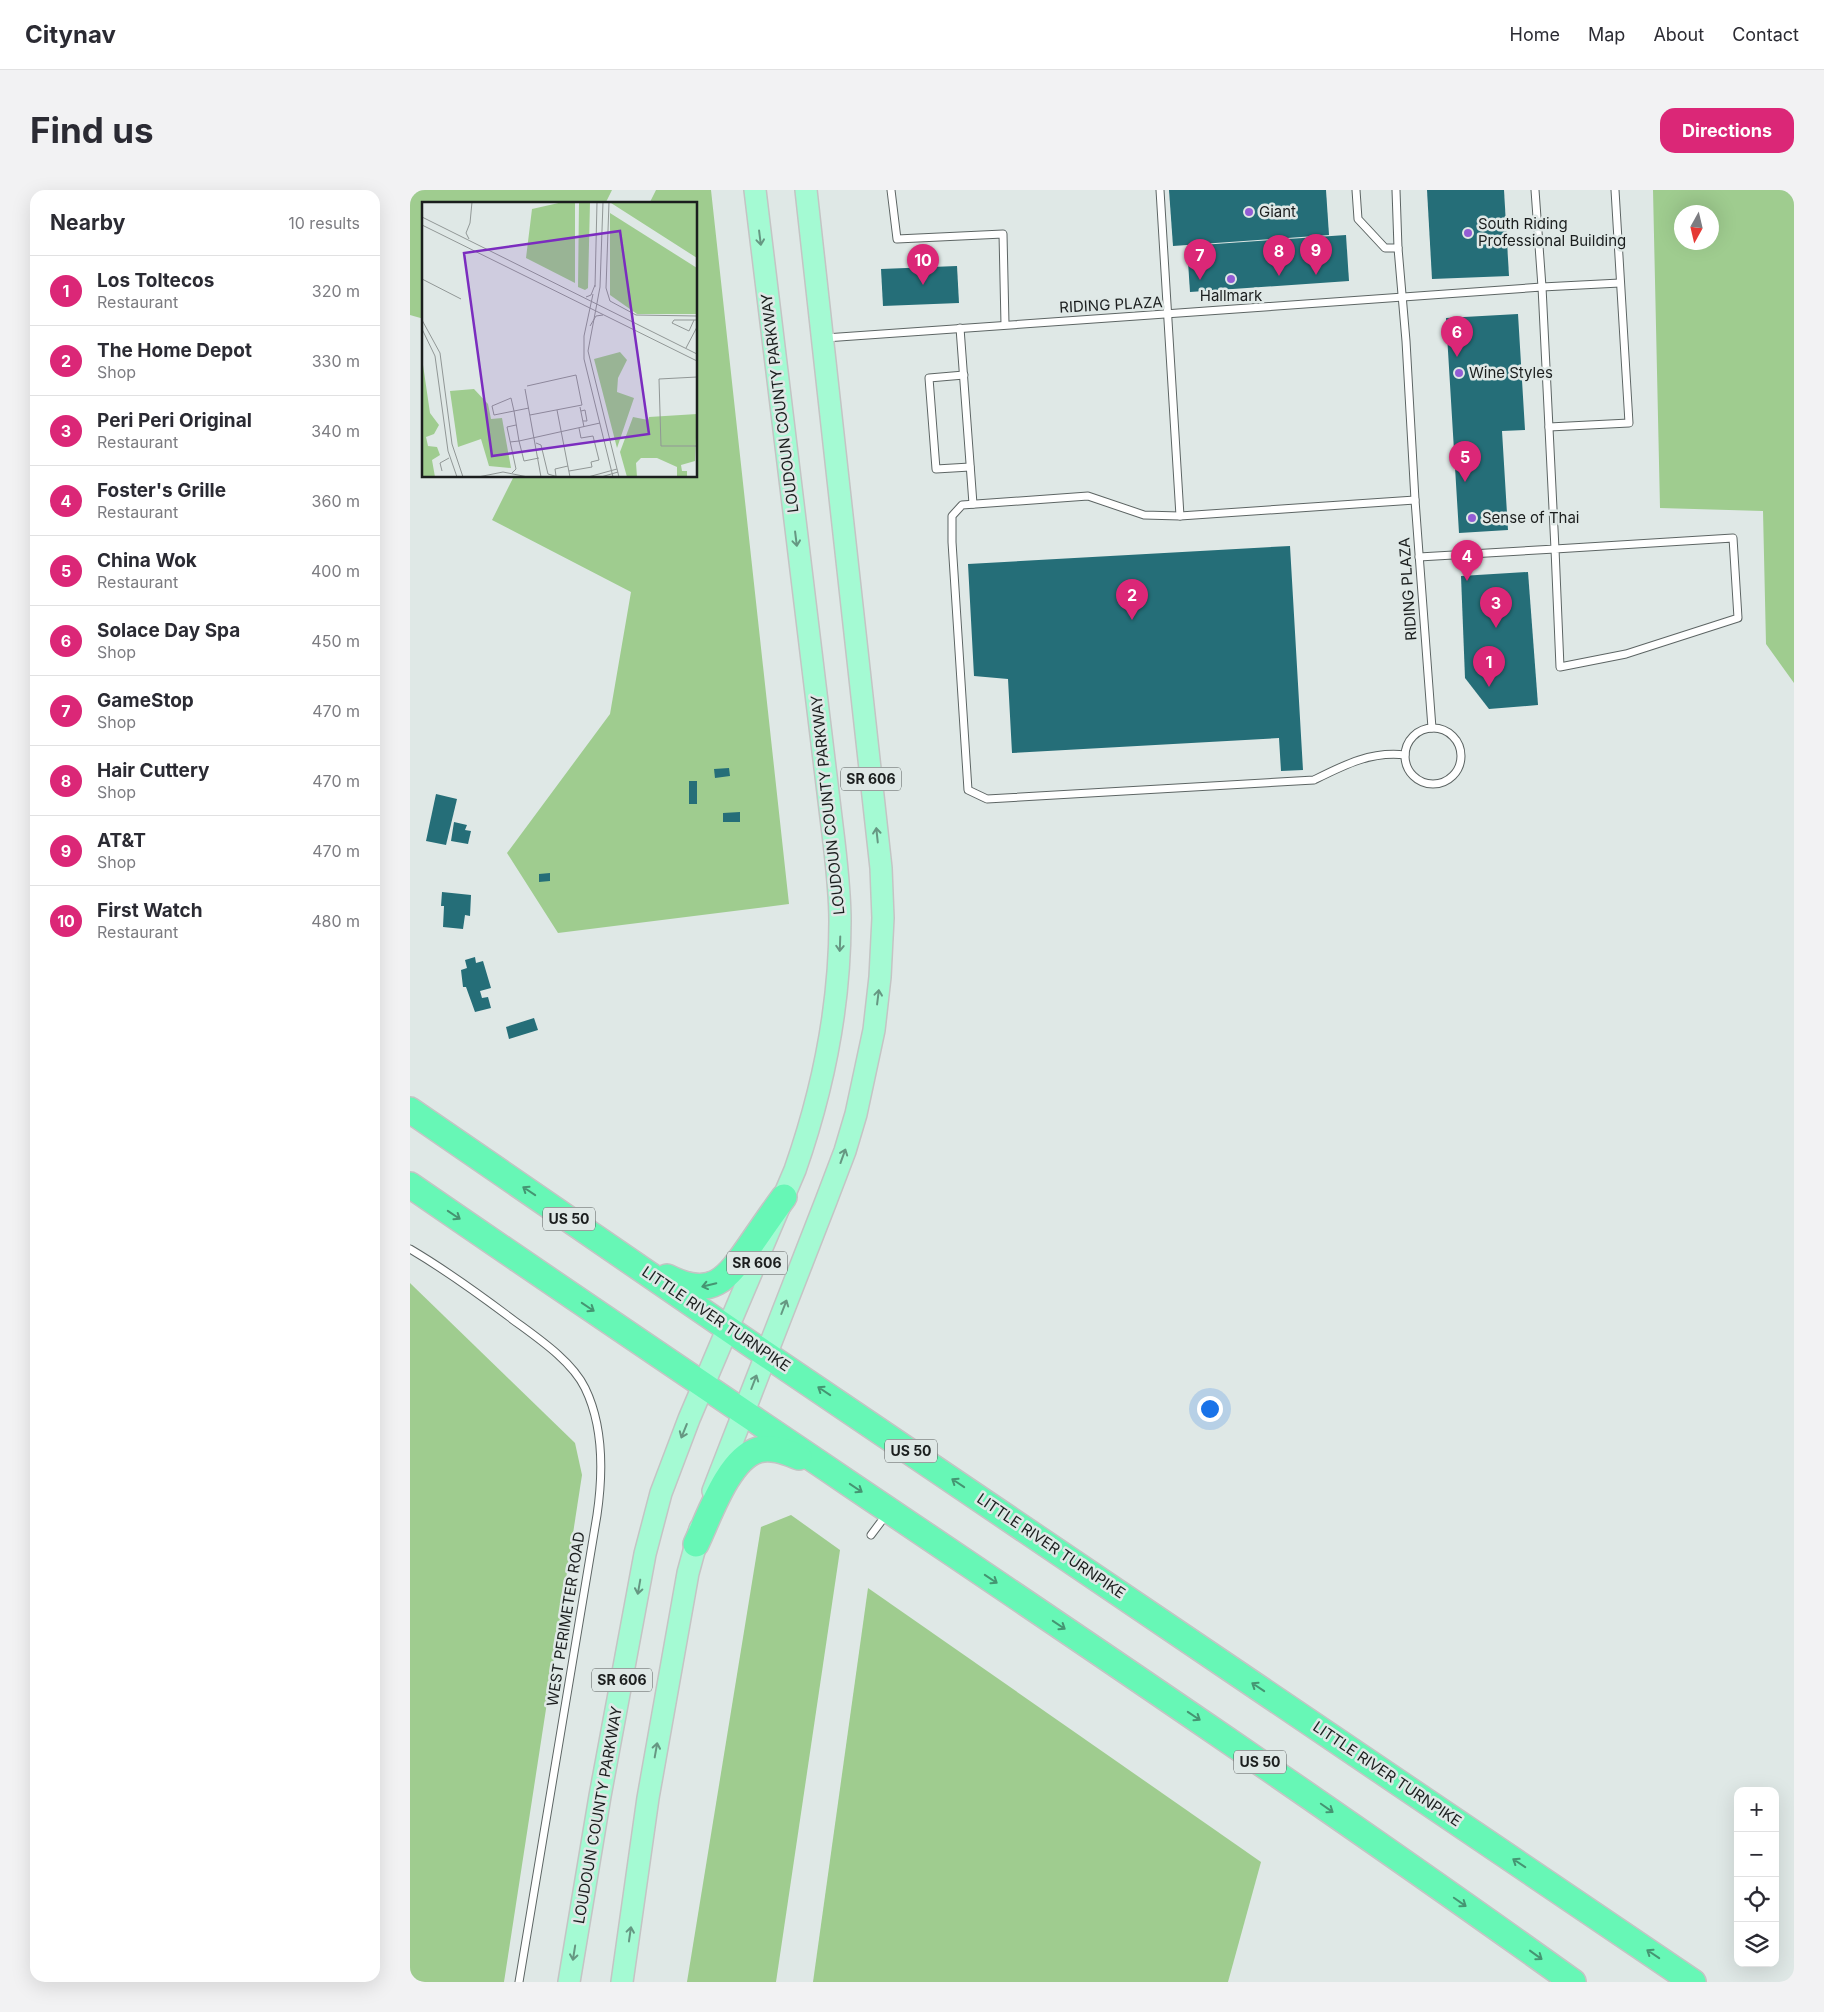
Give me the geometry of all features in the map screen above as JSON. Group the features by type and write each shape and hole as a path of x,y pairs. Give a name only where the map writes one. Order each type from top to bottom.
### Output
{"highway":[{"name":"LITTLE RIVER TURNPIKE","path":"410,1110 728,1328 1693,1982"},
{"name":"US 50","path":"410,1185 703,1386 1204,1723 1573,1982"},
{"path":"616,1251 682,1284 693,1286 714,1284 725,1278 735,1267 784,1197"},
{"path":"696,1544 729,1474 747,1455 758,1450 771,1448 784,1451 834,1473"}],"main road":[{"name":"LOUDOUN COUNTY PARKWAY","path":"569,1982 600,1796 652,1524 673,1458 784,1197 807,1135 826,1064 838,980 840,920 833,832 780,409 755,190"},
{"name":"SR 606","path":"622,1982 648,1798 682,1604 696,1544 716,1480 826,1201 853,1124 866,1076 880,976 884,918 881,868 806,190"}],"lane":[{"path":"892,190 897,239 1003,234 1005,324"},
{"path":"1160,190 1180,516"},
{"path":"1356,190 1358,219 1385,248 1398,248"},
{"name":"RIDING PLAZA","path":"1396,190 1398,248 1432,728"},
{"path":"1419,557 1555,548 1733,538 1738,618 1626,654 1560,667 1555,548 1542,287 1535,190"},
{"path":"1549,427 1628,423 1615,190"},
{"path":"1402,298 1620,283"},
{"name":"RIDING PLAZA","path":"822,338 1402,298"},
{"path":"960,328 973,504"},
{"path":"964,375 929,378 929,387 936,469 970,467"},
{"path":"1405,754 1387,753 1346,764 1314,780 987,799 968,790 952,542 952,516 962,505 1088,496 1144,515 1180,516 1415,500"},
{"path":"1432,728 1448,732 1459,745 1461,753 1457,770 1452,777 1444,782 1435,784 1417,779 1410,772 1406,764 1405,754 1410,739 1416,733 1432,728"},
{"name":"WEST PERIMETER ROAD","path":"410,1250 453,1276 490,1302 548,1346 570,1368 584,1386 594,1414 601,1460 602,1478 597,1516 519,1982"},
{"path":"871,1535 889,1511"}],"green space":[{"path":"410,190 612,190 606,202 422,202 422,318 410,315"},
{"path":"656,190 711,190 789,904 558,933 507,853 610,714 631,592 492,520 513,478 698,478 698,202 650,202"},
{"path":"1653,190 1794,190 1794,683 1766,644 1763,511 1660,508"},
{"path":"410,1283 575,1443 582,1475 504,1982 410,1982"},
{"path":"791,1515 840,1550 776,1982 687,1982 761,1527"},
{"path":"868,1588 1261,1862 1228,1982 813,1982"}],"building":[{"name":"Giant","path":"1169,190 1326,190 1329,235 1173,246"},
{"name":"South Riding Professional Building","path":"1427,190 1504,190 1509,276 1432,279"},
{"path":"1346,235 1349,281 1190,292 1187,246"},
{"path":"957,266 959,303 883,306 881,269"},
{"path":"1518,314 1525,430 1502,431 1508,530 1459,533 1446,318"},
{"path":"1290,546 1303,770 1281,771 1279,738 1012,753 1008,679 974,676 968,564"},
{"path":"1528,572 1538,705 1489,709 1465,678 1461,576"},
{"path":"729,768 730,776 715,778 714,769"},
{"path":"689,781 697,781 697,804 689,804"},
{"path":"436,794 457,799 446,845 426,841"},
{"path":"740,812 740,822 723,822 723,813"},
{"path":"454,822 467,825 465,830 471,831 468,844 451,841"},
{"path":"550,873 550,881 539,882 539,874"},
{"path":"442,892 471,895 470,916 465,915 463,929 443,927 444,906 441,906"},
{"path":"475,957 476,963 483,961 491,988 480,991 482,998 488,997 491,1008 475,1012 466,987 463,987 461,970 467,968 465,960"},
{"path":"534,1018 538,1030 509,1039 506,1027"}],"place":[{"name":"Giant","path":"1249,212"},
{"name":"South Riding Professional Building","path":"1468,233"},
{"name":"AT&T","path":"1316,275"},
{"name":"Hair Cuttery","path":"1279,276"},
{"name":"Hallmark","path":"1231,279"},
{"name":"GameStop","path":"1200,280"},
{"name":"First Watch","path":"923,285"},
{"name":"Solace Day Spa","path":"1457,357"},
{"name":"Wine Styles","path":"1459,373"},
{"name":"China Wok","path":"1465,482"},
{"name":"Sense of Thai","path":"1472,518"},
{"name":"Foster's Grille","path":"1467,581"},
{"name":"The Home Depot","path":"1132,620"},
{"name":"Peri Peri Original","path":"1496,628"},
{"name":"Los Toltecos","path":"1489,687"}]}
